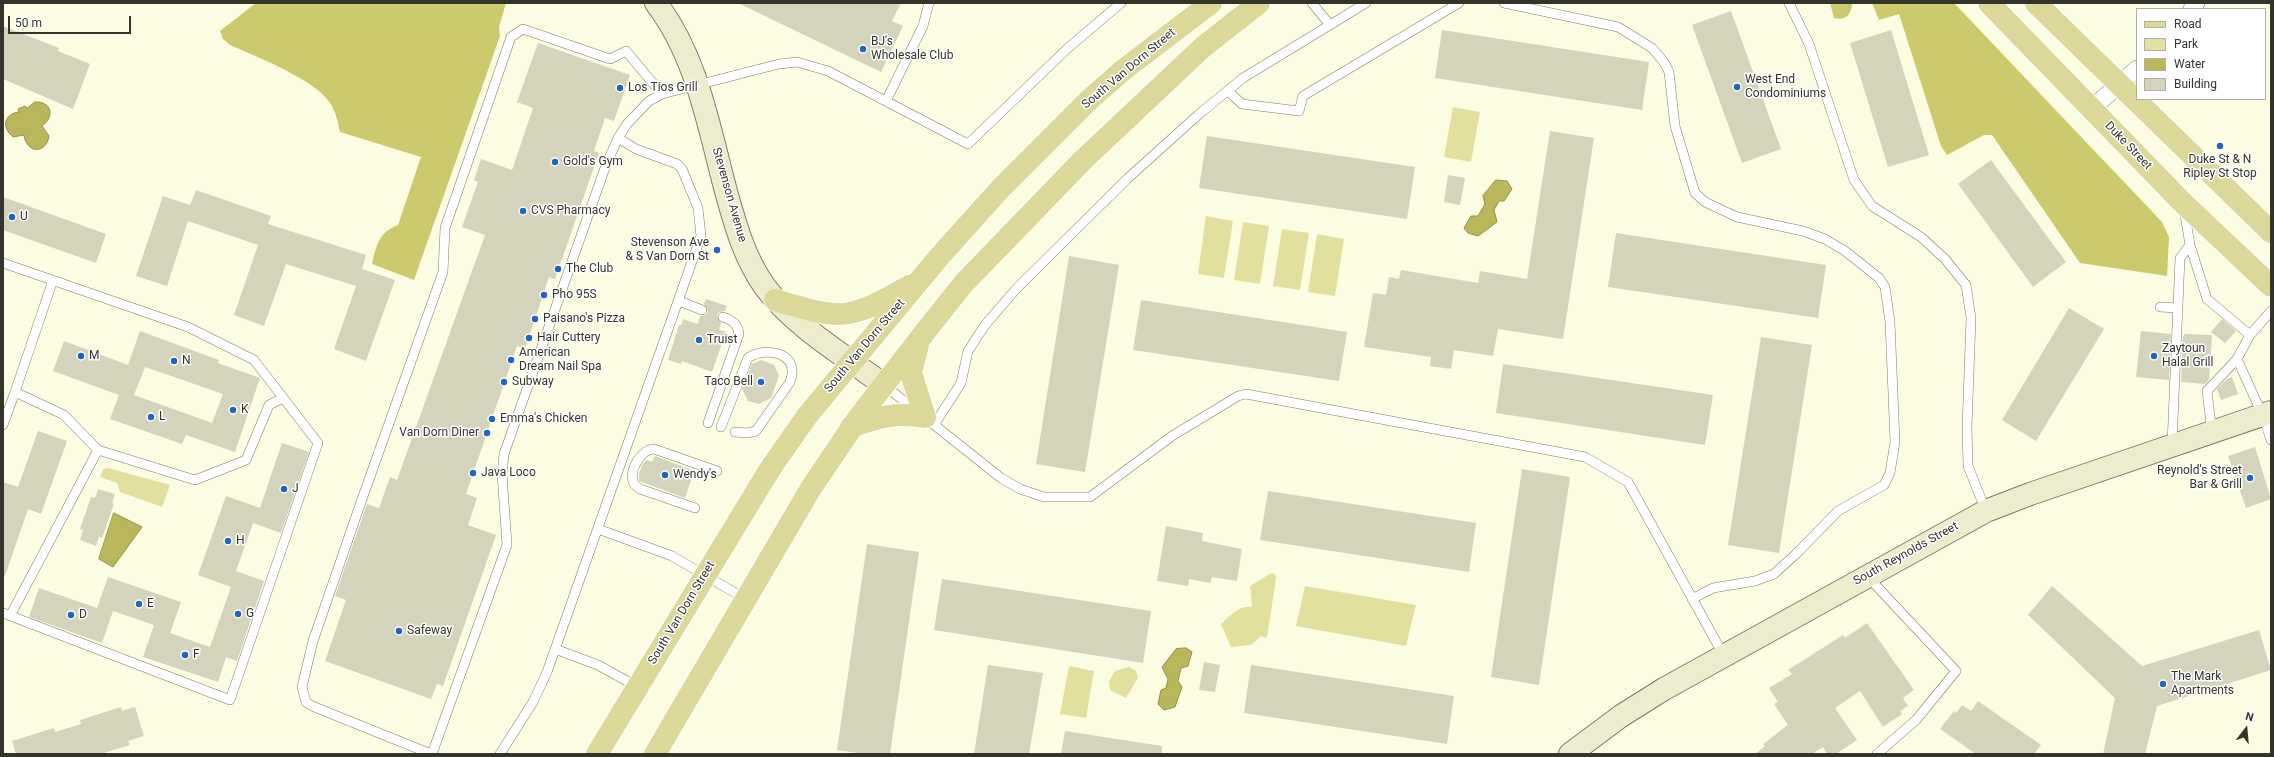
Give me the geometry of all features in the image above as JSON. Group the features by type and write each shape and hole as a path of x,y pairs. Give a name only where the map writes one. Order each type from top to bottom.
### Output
{"main road":[{"path":"1183,24 1199,3"},
{"name":"South Van Dorn Street","path":"596,754 636,686 770,469 806,416 922,278 996,193 1088,101 1122,71 1211,3"},
{"path":"655,754 744,598 807,494 851,427 964,283 1083,160 1203,47 1259,3"},
{"name":"Duke Street","path":"1989,3 2182,202 2271,286"},
{"path":"2043,8 2136,98"},
{"path":"2138,100 2271,232"},
{"path":"775,300 818,312 850,314 874,306 922,278"},
{"path":"920,338 911,373 929,421"},
{"path":"851,427 896,414 929,421"}],"street":[{"name":"Stevenson Avenue","path":"656,3 683,47 698,85 736,226 751,263 775,300 799,322 884,385"},
{"path":"2091,109 2136,70"},
{"name":"South Reynolds Street","path":"1570,754 1621,716 1724,656 1986,511 2030,494 2212,434 2267,414"}],"lane":[{"path":"886,101 923,26 929,3"},
{"path":"662,94 626,51 610,59 523,29 511,37 445,228 443,272 361,502 314,641 302,687 306,702 312,706 432,754 507,545 502,474 504,454 606,165 618,138 638,112 662,94 779,64 797,62 828,72 968,144 1063,54 1121,3"},
{"path":"1312,3 1330,25"},
{"path":"1347,3 1353,11"},
{"path":"929,421 961,383 968,351 984,325 1018,288 1127,179 1228,91 1257,69 1366,3"},
{"path":"1228,91 1242,104 1299,110 1304,96 1459,3"},
{"path":"1504,3 1618,27 1652,48 1664,62 1669,72 1675,126 1695,193 1705,202 1737,217 1803,231 1825,239 1845,251 1879,278 1885,287 1890,322 1895,442 1890,473 1884,485 1838,511 1774,574 1755,582 1713,588 1692,599"},
{"path":"1789,3 1809,44 1854,180 1872,206 1921,237 1945,259 1966,285 1972,318 1966,427 1968,466 1986,511"},
{"path":"500,754 535,698 556,649 701,236 698,208 682,169 677,164 636,149 618,138"},
{"path":"2182,202 2190,245 2207,299 2250,335"},
{"path":"2172,447 2180,258 2190,245"},
{"path":"3,263 188,327 254,360 318,443 230,700 6,614 98,450"},
{"path":"3,425 53,280"},
{"path":"679,302 702,310"},
{"path":"2160,307 2178,308"},
{"path":"2212,434 2206,391 2237,359 2250,335 2271,311"},
{"path":"708,423 739,334 734,322 723,317"},
{"path":"721,427 748,358 756,353 766,350 780,354 791,365 792,370 790,382 756,431 746,433 735,432"},
{"path":"2237,359 2267,414 2271,440"},
{"path":"884,385 1001,478 1020,489 1044,497 1090,497 1172,436 1238,396 1246,394 1585,457 1628,482 1724,656"},
{"path":"15,392 64,415 98,450 195,480 246,460 269,405 283,398"},
{"path":"695,508 640,489 634,484 632,476 640,456 646,450 654,449 717,471"},
{"path":"598,529 672,556 744,598"},
{"path":"1867,576 1956,670 1916,720 1877,754"},
{"path":"556,649 598,665 636,686"}],"green space":[{"path":"1453,107 1480,112 1471,162 1444,157"},
{"path":"1206,216 1233,221 1224,278 1198,274"},
{"path":"1243,222 1269,226 1260,284 1234,280"},
{"path":"1282,229 1309,233 1300,290 1273,286"},
{"path":"1317,234 1344,239 1335,296 1308,292"},
{"path":"108,468 170,485 162,507 120,492 117,483 100,477 103,469"},
{"path":"1271,573 1275,574 1276,578 1267,638 1261,636 1251,645 1231,647 1221,624 1239,609 1252,607 1250,586"},
{"path":"1305,586 1416,605 1406,646 1296,626"},
{"path":"1069,666 1094,671 1086,718 1060,714"},
{"path":"1129,667 1136,671 1138,678 1126,698 1110,690 1109,681 1115,671"}],"shaded area":[{"path":"256,3 506,3 499,27 500,36 414,280 372,264 379,240 386,232 398,225 421,157 340,132 338,121 332,106 323,94 299,77 230,45 223,39 220,31"},
{"path":"1830,3 1852,3 1851,11 1845,18 1834,18"},
{"path":"1872,3 1954,3 2162,222 2169,237 2167,276 2080,263 1992,135 1984,135 1947,155 1941,146 1899,14 1879,20"}],"water":[{"path":"35,102 45,104 50,110 49,118 42,126 49,136 47,142 40,149 32,148 28,145 24,135 13,137 9,133 6,125 7,118 10,115 19,112 18,109 25,106 27,108"},
{"path":"1496,180 1507,181 1512,189 1504,201 1499,201 1494,210 1497,222 1478,236 1468,233 1464,228 1471,216 1478,216 1485,204 1483,196"},
{"path":"114,513 142,527 113,567 99,559"},
{"path":"1186,648 1192,652 1188,666 1181,668 1178,681 1182,687 1175,707 1164,710 1158,704 1161,690 1166,688 1168,679 1162,667 1176,649"}],"building":[{"name":"BJ's Wholesale Club","path":"738,3 901,3 892,21 903,26 881,72"},
{"name":"West End Condominiums","path":"1731,11 1781,149 1742,163 1692,25"},
{"path":"3,26 59,48 58,51 90,64 73,109 3,79"},
{"path":"1442,30 1649,62 1642,110 1435,78"},
{"name":"West End Condominiums","path":"1891,30 1929,155 1888,167 1850,43"},
{"path":"538,43 630,75 614,121 605,118 594,151 599,153 555,279 549,277 525,349 517,346 466,494 477,498 468,525 496,535 443,686 437,684 431,699 325,661 346,600 335,596 367,504 379,508 390,477 397,480 485,235 462,227 478,182 474,180 481,159 512,170 533,108 517,102"},
{"path":"1550,131 1594,138 1563,339 1498,329 1493,356 1454,350 1451,369 1430,366 1431,357 1364,347 1373,293 1386,295 1389,277 1399,279 1401,270 1478,283 1480,271 1527,279"},
{"path":"1207,136 1415,167 1407,219 1199,188"},
{"path":"1991,160 2066,262 2033,287 1958,184"},
{"path":"1448,175 1465,178 1460,205 1444,202"},
{"path":"196,190 271,216 268,224 366,255 362,269 395,280 366,361 334,349 356,286 286,264 264,326 234,315 258,245 188,221 167,286 136,276 163,196 190,205"},
{"path":"3,197 106,234 96,263 3,230"},
{"path":"1616,233 1826,265 1818,318 1608,287"},
{"path":"1069,256 1119,265 1085,472 1036,464"},
{"name":"Truist","path":"706,299 727,306 725,311 719,312 717,315 721,323 719,330 726,332 712,372 682,361 681,364 668,360 679,325 681,325 683,319 698,324 700,316 705,315 708,312 704,304"},
{"path":"1141,300 1347,332 1339,381 1133,350"},
{"path":"2069,308 2104,329 2036,441 2002,420"},
{"path":"2222,319 2236,331 2225,343 2211,332"},
{"path":"140,331 219,360 218,363 260,378 235,452 186,435 182,444 110,419 119,395 53,371 64,341 128,365","holes":["145,367 223,394 212,423 134,395"]},
{"name":"Zaytoun Halal Grill","path":"2141,331 2171,334 2169,380 2136,377"},
{"path":"2185,334 2212,335 2209,380 2205,384 2181,382 2183,336"},
{"path":"1761,337 1812,345 1779,553 1728,545"},
{"name":"Taco Bell","path":"761,360 774,365 779,376 771,398 759,404 748,401 742,389 752,364"},
{"path":"1503,364 1713,395 1705,445 1496,413"},
{"path":"2232,377 2238,394 2221,400 2217,389 2227,379"},
{"path":"38,431 67,441 41,514 28,509 5,576 3,575 3,482 18,487"},
{"path":"282,443 309,452 281,533 253,523 236,571 264,581 237,661 226,657 218,682 143,657 154,625 113,611 102,643 29,617 39,588 97,608 108,577 181,602 170,633 210,647 231,587 198,575 226,496 260,508"},
{"path":"2255,447 2271,499 2246,508 2228,456"},
{"name":"Wendy's","path":"655,456 694,471 685,498 639,481 639,474 642,465 646,460 652,462"},
{"path":"1522,469 1570,477 1539,685 1491,677"},
{"path":"98,489 115,494 112,503 114,504 102,538 99,537 96,546 80,540 83,530 80,529 91,497 95,498"},
{"path":"1268,491 1476,523 1469,572 1260,540"},
{"path":"1166,526 1203,533 1202,541 1242,549 1237,581 1212,577 1210,583 1189,579 1188,586 1157,581"},
{"path":"867,544 919,552 890,754 865,754 837,750"},
{"path":"942,579 1151,611 1143,663 934,630"},
{"name":"The Mark Apartments","path":"2052,586 2142,666 2259,630 2271,670 2157,706 2145,754 2103,754 2115,698 2028,615"},
{"path":"1867,623 1914,690 1903,698 1908,706 1900,711 1902,714 1883,727 1860,691 1835,708 1857,740 1836,754 1827,754 1823,747 1812,754 1755,754 1765,746 1763,744 1788,725 1774,704 1778,702 1769,688 1792,674 1788,670 1843,635 1845,638"},
{"path":"1204,662 1220,665 1215,692 1199,690"},
{"path":"988,665 1043,673 1029,754 974,754"},
{"path":"1251,665 1454,696 1447,744 1244,713"},
{"path":"1978,701 2041,745 2034,754 1976,754 1940,729 1954,711 1956,713 1962,705 1971,711"},
{"path":"121,707 122,711 135,707 144,736 128,741 130,745 100,754 16,754 12,741 54,728 55,732 81,724 80,720"},
{"path":"1065,731 1162,746 1162,754 1061,754"}],"place":[{"name":"BJ's Wholesale Club","path":"863,49"},
{"name":"West End Condominiums","path":"1737,87"},
{"name":"Los Tios Grill","path":"620,88"},
{"name":"Duke St & N Ripley St Stop","path":"2220,146"},
{"name":"Gold's Gym","path":"555,162"},
{"name":"CVS Pharmacy","path":"523,211"},
{"name":"U","path":"12,217"},
{"name":"Stevenson Ave & S Van Dorn St","path":"717,250"},
{"name":"The Club","path":"558,269"},
{"name":"Pho 95S","path":"544,295"},
{"name":"Paisano's Pizza","path":"535,319"},
{"name":"Hair Cuttery","path":"529,338"},
{"name":"Truist","path":"699,340"},
{"name":"M","path":"81,356"},
{"name":"Zaytoun Halal Grill","path":"2154,356"},
{"name":"American Dream Nail Spa","path":"511,360"},
{"name":"N","path":"174,361"},
{"name":"Subway","path":"504,382"},
{"name":"Taco Bell","path":"761,382"},
{"name":"K","path":"233,410"},
{"name":"L","path":"151,417"},
{"name":"Emma's Chicken","path":"492,419"},
{"name":"Van Dorn Diner","path":"487,433"},
{"name":"Java Loco","path":"473,473"},
{"name":"Wendy's","path":"665,475"},
{"name":"Reynold's Street Bar & Grill","path":"2250,478"},
{"name":"J","path":"284,489"},
{"name":"H","path":"228,541"},
{"name":"E","path":"139,604"},
{"name":"G","path":"238,614"},
{"name":"D","path":"71,615"},
{"name":"Safeway","path":"399,631"},
{"name":"F","path":"185,655"},
{"name":"The Mark Apartments","path":"2163,684"}]}
